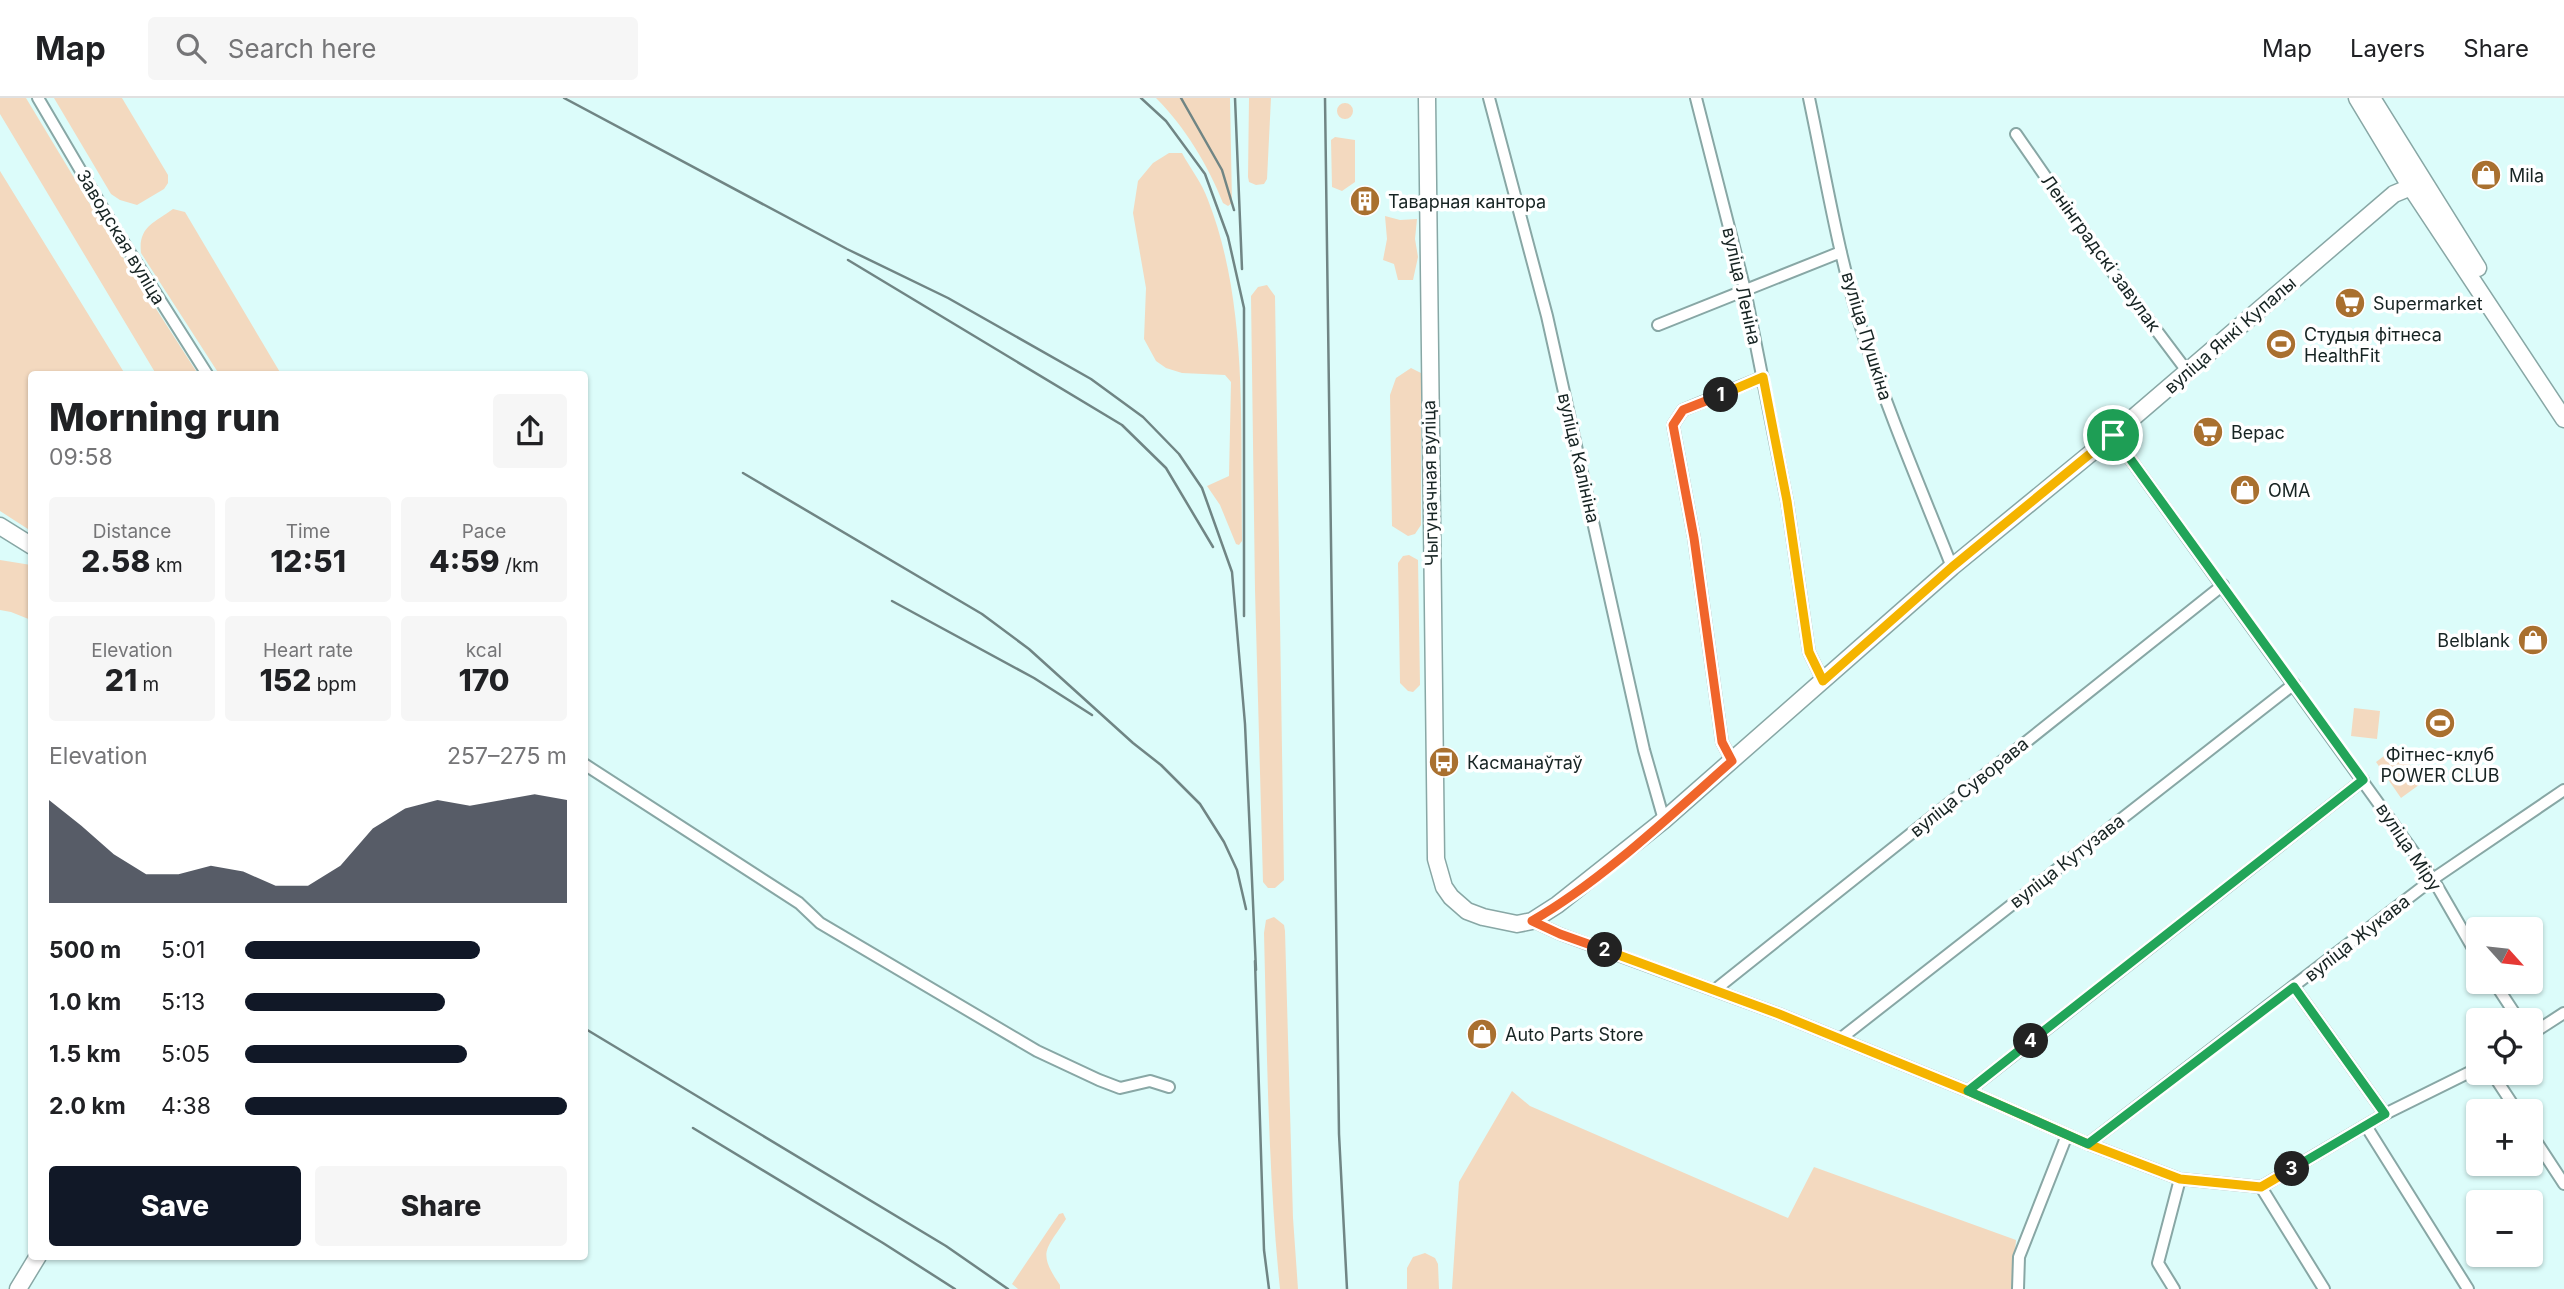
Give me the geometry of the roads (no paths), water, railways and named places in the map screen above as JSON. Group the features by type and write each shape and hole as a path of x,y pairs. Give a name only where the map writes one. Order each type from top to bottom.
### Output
{"street":[{"name":"Заводская вуліца","path":"38,98 115,229 205,371"},
{"name":"Чыгуначная вуліца","path":"1427,98 1435,848 1438,868 1447,892 1467,911 1503,923 1532,921"},
{"name":"вуліца Калініна","path":"1489,98 1547,316 1644,750 1664,820"},
{"name":"вуліца Леніна","path":"1696,98 1745,290 1763,377 1787,501 1809,652 1823,681"},
{"name":"вуліца Пушкіна","path":"1810,98 1841,252 1864,337 1952,567"},
{"path":"2357,98 2564,402"},
{"path":"2372,98 2417,184 2564,419"},
{"name":"Ленінградскі завулак","path":"2016,134 2099,254 2187,371"},
{"name":"вуліца Янкі Купалы","path":"1532,921 1604,870 1664,820 1952,567 2113,435 2394,194 2417,184"},
{"path":"1658,325 1841,252"},
{"path":"1732,761 1722,742 1694,538 1673,425 1683,410 1763,377"},
{"name":"вуліца Міру","path":"2113,435 2433,879 2466,936"},
{"path":"0,526 28,544"},
{"name":"вуліца Суворава","path":"1716,989 2223,585"},
{"name":"вуліца Кутузава","path":"1840,1039 2294,684"},
{"path":"588,767 799,904 820,923 1037,1051 1120,1088 1150,1082 1169,1087"},
{"path":"1968,1091 2363,780"},
{"name":"вуліца Жукава","path":"2088,1144 2433,879 2564,790"},
{"path":"1532,921 1560,934 1716,989 1968,1091 2088,1144 2180,1179 2261,1187 2385,1114 2466,1074"},
{"path":"2294,987 2385,1114"},
{"path":"2543,1027 2564,1013"},
{"path":"2366,1126 2468,1289"},
{"path":"2018,1289 2019,1256 2067,1135"},
{"path":"2543,1152 2564,1184"},
{"path":"2174,1289 2158,1263 2180,1179"},
{"path":"2261,1187 2324,1289"},
{"path":"18,1289 36,1260"}],"railway":[{"path":"564,98 847,249 948,298 1091,379 1143,417 1179,454 1202,488 1232,572 1245,724 1256,970"},
{"path":"1141,98 1166,121 1205,174 1228,237 1244,308 1244,616"},
{"path":"1181,98 1222,170 1234,210"},
{"path":"1235,98 1242,269"},
{"path":"1325,98 1339,1134 1347,1289"},
{"path":"848,260 1122,425 1166,468 1213,547"},
{"path":"743,473 982,614 1029,649 1161,765 1200,804 1224,842 1237,870 1246,909"},
{"path":"892,601 1034,678 1092,715"},
{"path":"1255,961 1264,1250 1269,1289"},
{"path":"588,1030 946,1246 1008,1289"},
{"path":"693,1128 955,1289"}],"place":[{"name":"Mila","path":"2486,175"},
{"name":"Таварная кантора","path":"1365,201"},
{"name":"Supermarket","path":"2350,303"},
{"name":"Студыя фітнеса HealthFit","path":"2281,344"},
{"name":"Верас","path":"2208,432"},
{"name":"ОМА","path":"2245,490"},
{"name":"Belblank","path":"2533,640"},
{"name":"Фітнес-клуб POWER CLUB","path":"2440,723"},
{"name":"Касманаўтаў","path":"1444,762"},
{"name":"Auto Parts Store","path":"1482,1034"}]}
